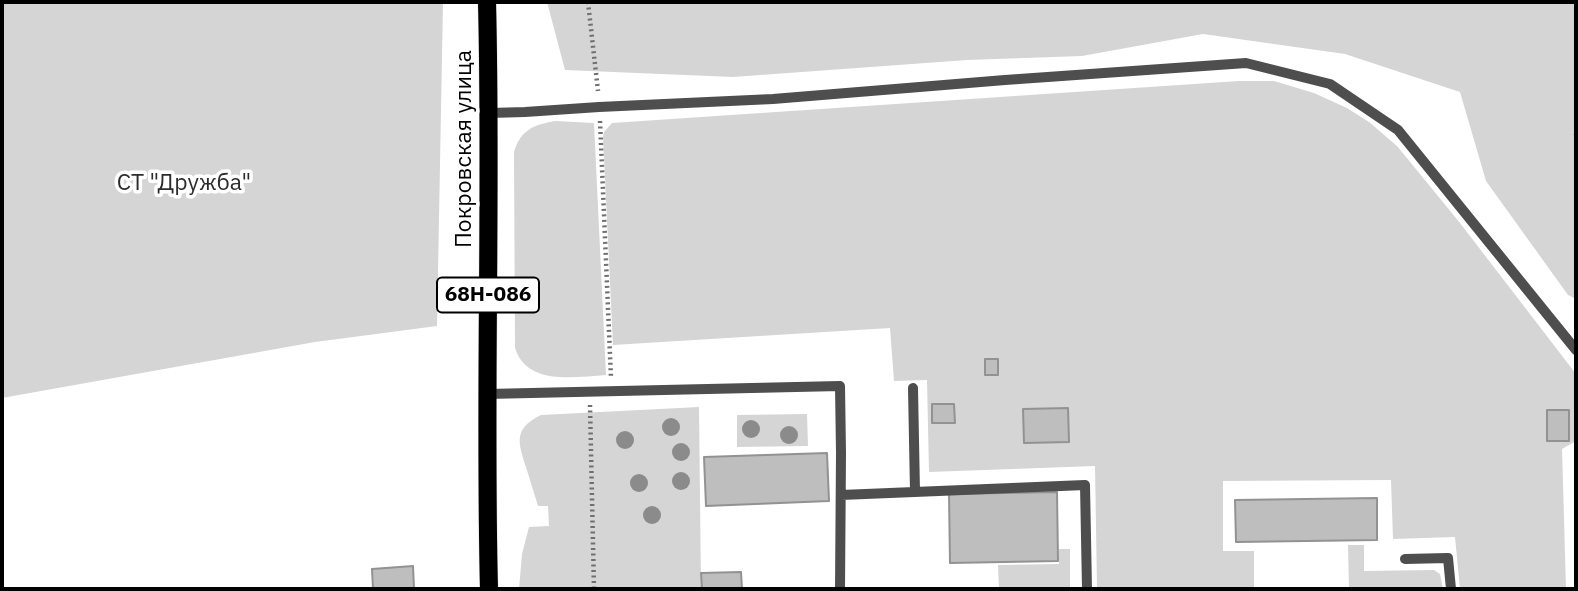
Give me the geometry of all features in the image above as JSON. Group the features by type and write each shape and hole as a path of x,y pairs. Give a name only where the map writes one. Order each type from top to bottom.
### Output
{"main road":[{"name":"Покровская улица","path":"487,2 490,113 487,394 489,589"}],"lane":[{"path":"490,113 773,99 1246,64 1330,84 1398,130 1576,350"},
{"path":"487,394 840,386 840,589"},
{"path":"913,388 915,492"},
{"path":"841,495 1086,485 1087,589"},
{"path":"1405,559 1448,558 1451,589"}],"path":[{"path":"588,2 599,107 611,391"},
{"path":"590,392 594,589"}],"green space":[{"name":"СТ \"Дружба\"","path":"2,2 443,2 437,326 315,342 2,398"},
{"path":"547,2 1576,2 1576,299 1568,295 1486,181 1460,92 1345,54 1203,34 1082,56 967,60 733,77 565,70"},
{"path":"1239,81 1274,81 1314,93 1347,108 1369,122 1397,146 1576,374 1576,441 1562,449 1566,589 1460,589 1455,537 1393,539 1391,480 1223,481 1223,551 1254,551 1254,589 1097,589 1095,466 929,472 927,380 894,381 890,328 613,345 603,137 612,123","holes":["1068,408 1068,441 1024,442 1023,409","1547,410 1569,410 1569,441 1547,441"]},
{"path":"555,121 594,123 606,375 567,377 541,374 530,369 521,360 515,348 514,152 520,138 529,129"},
{"path":"699,407 701,589 519,589 522,554 529,527 549,526 548,506 538,506 521,450 520,437 526,426 541,415"},
{"path":"807,414 808,446 737,447 737,415"},
{"path":"1348,545 1364,545 1364,571 1434,570 1440,574 1443,589 1349,589"},
{"path":"1059,549 1070,549 1070,589 999,589 998,565 1059,564"}],"building":[{"path":"985,359 998,359 998,375 985,375"},
{"path":"932,404 954,404 955,423 932,423"},
{"path":"1068,408 1069,442 1024,443 1023,409"},
{"path":"1547,410 1569,410 1569,441 1547,441"},
{"path":"827,453 829,501 706,506 704,457"},
{"path":"1057,492 1058,561 950,563 949,494"},
{"path":"1377,498 1377,540 1236,542 1235,500"},
{"path":"413,566 414,589 373,589 372,569"},
{"path":"741,572 742,589 702,589 701,573"}]}
